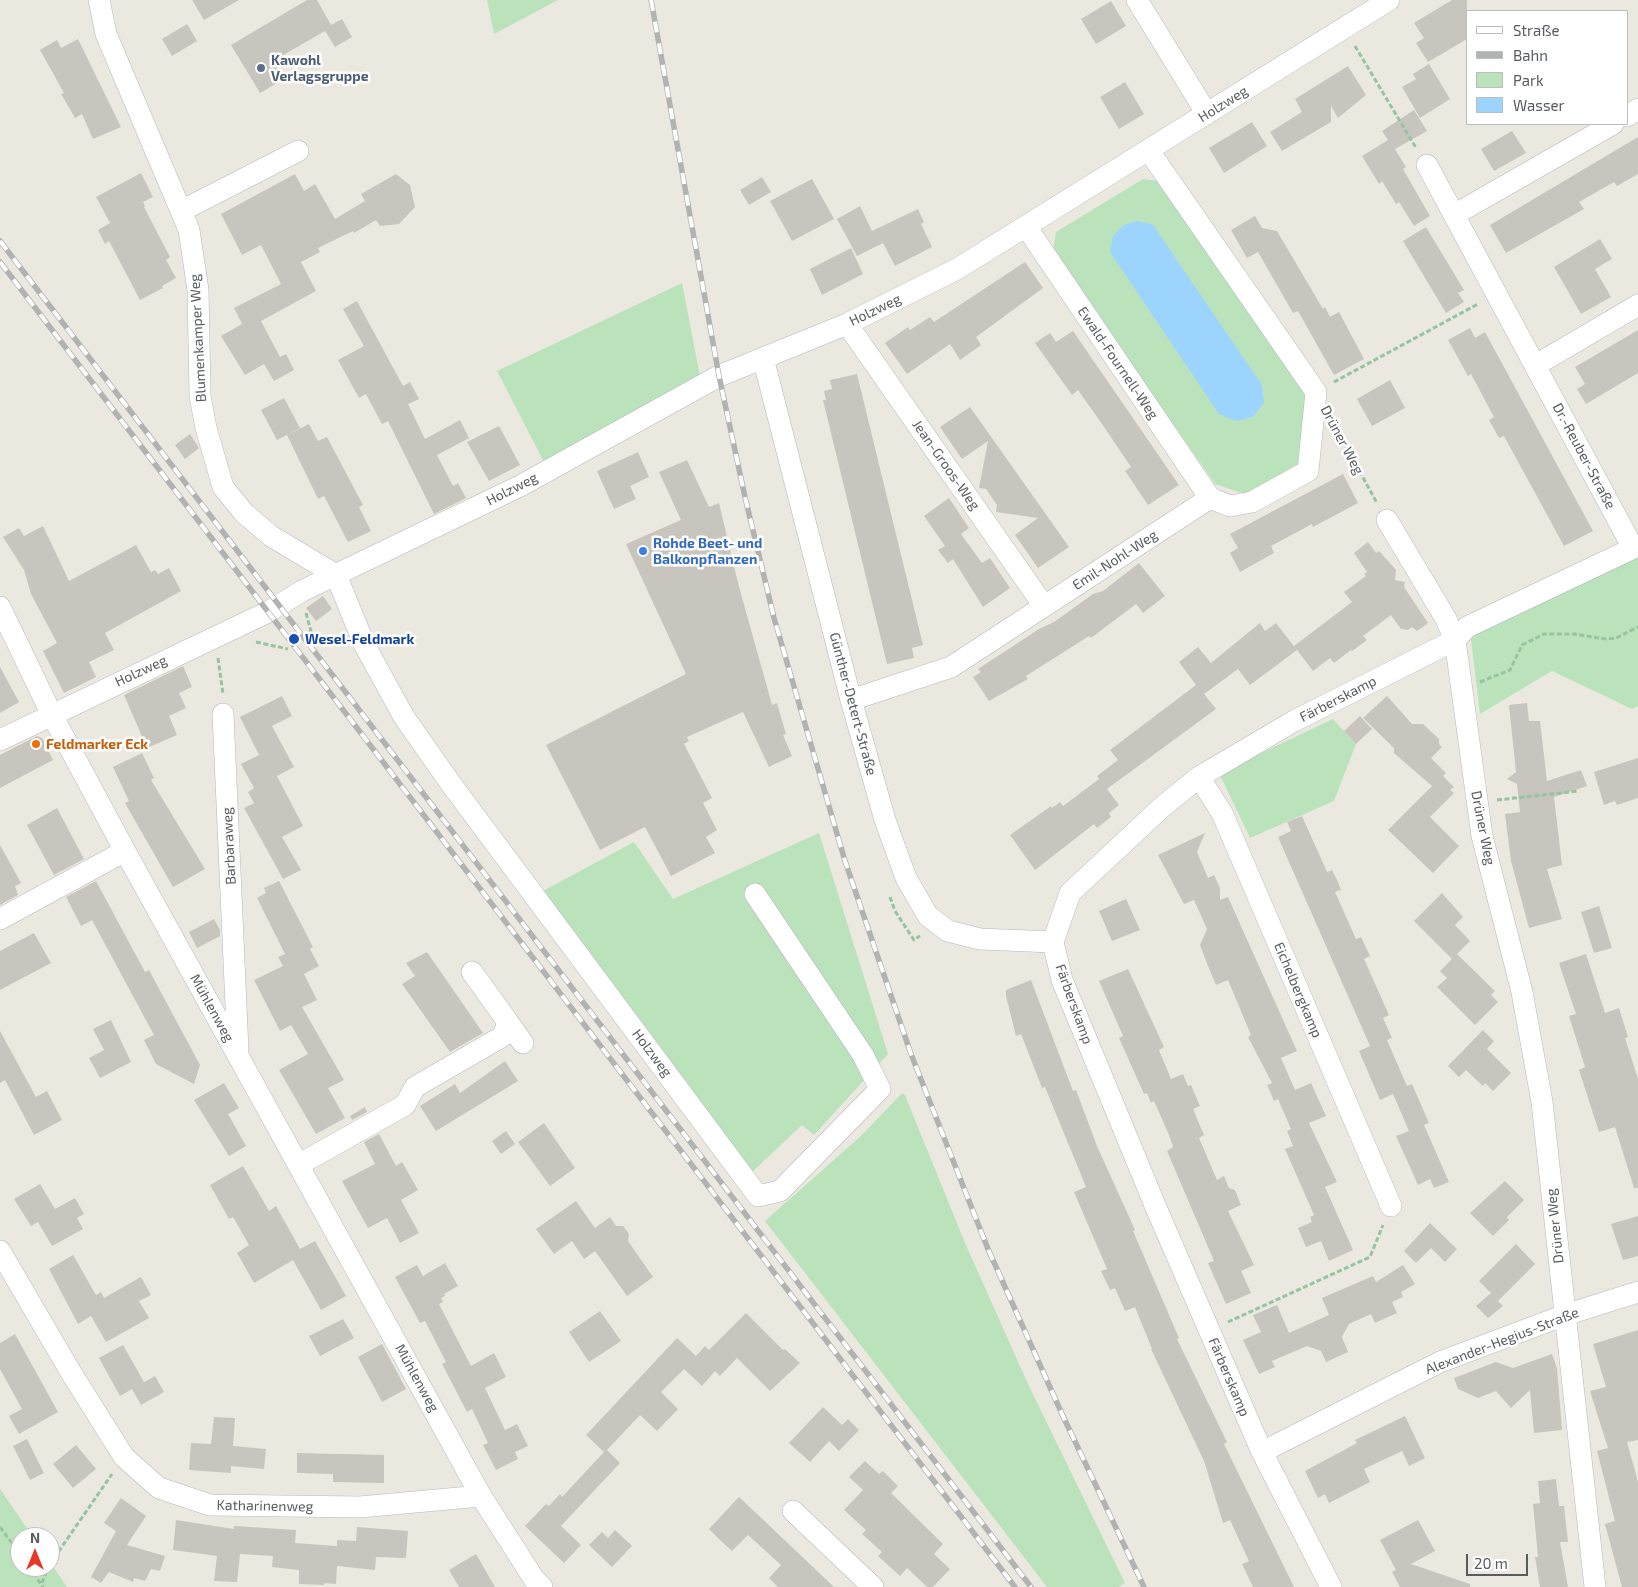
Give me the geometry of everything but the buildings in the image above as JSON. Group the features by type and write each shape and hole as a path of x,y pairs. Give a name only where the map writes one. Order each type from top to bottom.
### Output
{"street":[{"name":"Blumenkamper Weg","path":"99,0 106,34 189,230 198,290 200,396 206,428 223,487 244,513 271,536 336,575"},
{"path":"1137,0 1207,114"},
{"name":"Holzweg","path":"0,740 51,713 268,612 302,591 520,486 719,376 847,324 958,269 1027,228 1389,0"},
{"path":"1454,216 1611,125"},
{"path":"181,211 298,151"},
{"name":"Drüner Weg","path":"1150,151 1316,392"},
{"name":"Dr.-Reuber-Straße","path":"1426,165 1636,547"},
{"name":"Ewald-Fournell-Weg","path":"1027,228 1210,498"},
{"path":"1536,365 1638,304"},
{"name":"Jean-Groos-Weg","path":"847,324 1044,606"},
{"name":"Günther-Detert-Straße","path":"763,358 851,700 888,828 906,878 928,916 937,925 962,936 980,939 1053,942"},
{"path":"1210,498 1230,506 1252,502 1308,471 1316,392"},
{"name":"Emil-Nohl-Weg","path":"851,700 951,667 1210,498"},
{"name":"Drüner Weg","path":"1387,520 1446,619 1455,640 1482,836 1522,992 1542,1102 1595,1587"},
{"name":"Färberskamp","path":"1331,1587 1262,1452 1209,1330 1062,980 1053,942 1070,893 1161,808 1199,777 1294,721 1455,640 1467,627 1636,547"},
{"name":"Holzweg","path":"336,575 365,646 404,717 451,784 758,1196 780,1191 880,1088 863,1055 755,894"},
{"name":"Mühlenweg","path":"0,607 51,713 125,851 300,1164 481,1496 534,1579 542,1587"},
{"name":"Barbaraweg","path":"223,714 239,1056"},
{"name":"Eichelbergkamp","path":"1199,777 1222,813 1391,1206"},
{"path":"0,919 125,851"},
{"path":"472,972 523,1042"},
{"path":"300,1164 405,1105 415,1087 503,1036 508,1022"},
{"name":"Katharinenweg","path":"0,1251 70,1371 124,1457 159,1488 210,1505 360,1507 481,1496"},
{"name":"Alexander-Hegius-Straße","path":"1262,1452 1440,1362 1565,1315 1638,1292"},
{"path":"793,1511 873,1587"}],"path":[{"path":"1345,27 1362,60 1426,165"},
{"path":"1316,392 1496,294"},
{"name":"Drüner Weg","path":"1316,392 1387,520"},
{"path":"1462,690 1510,670 1522,645 1544,634 1574,634 1606,639 1616,638 1638,626"},
{"path":"215,636 223,714"},
{"path":"1477,802 1578,791"},
{"path":"1209,1330 1370,1257 1391,1206"},
{"path":"60,1549 124,1457"},
{"path":"0,1527 10,1540"}],"green space":[{"path":"487,0 558,0 494,34"},
{"path":"1143,179 1158,181 1311,398 1301,466 1245,494 1215,484 1053,251 1056,232"},
{"path":"682,283 700,376 545,464 497,371"},
{"path":"1638,551 1638,706 1632,709 1552,671 1480,714 1470,631"},
{"path":"1333,719 1356,744 1334,801 1250,838 1219,773"},
{"path":"819,833 888,1054 814,1135 802,1125 751,1173 541,892 634,842 673,899"},
{"path":"902,1093 905,1095 965,1243 1029,1386 1125,1583 1119,1587 1047,1587 765,1221 862,1135"},
{"path":"0,1489 26,1527 10,1527 10,1577 60,1577 67,1587 0,1587"}],"water":[{"path":"1138,221 1153,225 1262,385 1264,403 1253,417 1236,421 1219,414 1110,252 1113,236 1124,225"}],"railway":[{"path":"651,0 719,376 745,497 774,618 845,861 911,1054 988,1249 1062,1414 1144,1587"},
{"path":"0,241 1031,1587"},
{"path":"0,262 1015,1587"}],"place":[{"name":"Kawohl Verlagsgruppe","path":"261,68"},
{"name":"Rohde Beet- und Balkonpflanzen","path":"643,551"},
{"name":"Wesel-Feldmark","path":"294,639"},
{"name":"Feldmarker Eck","path":"36,744"}]}
